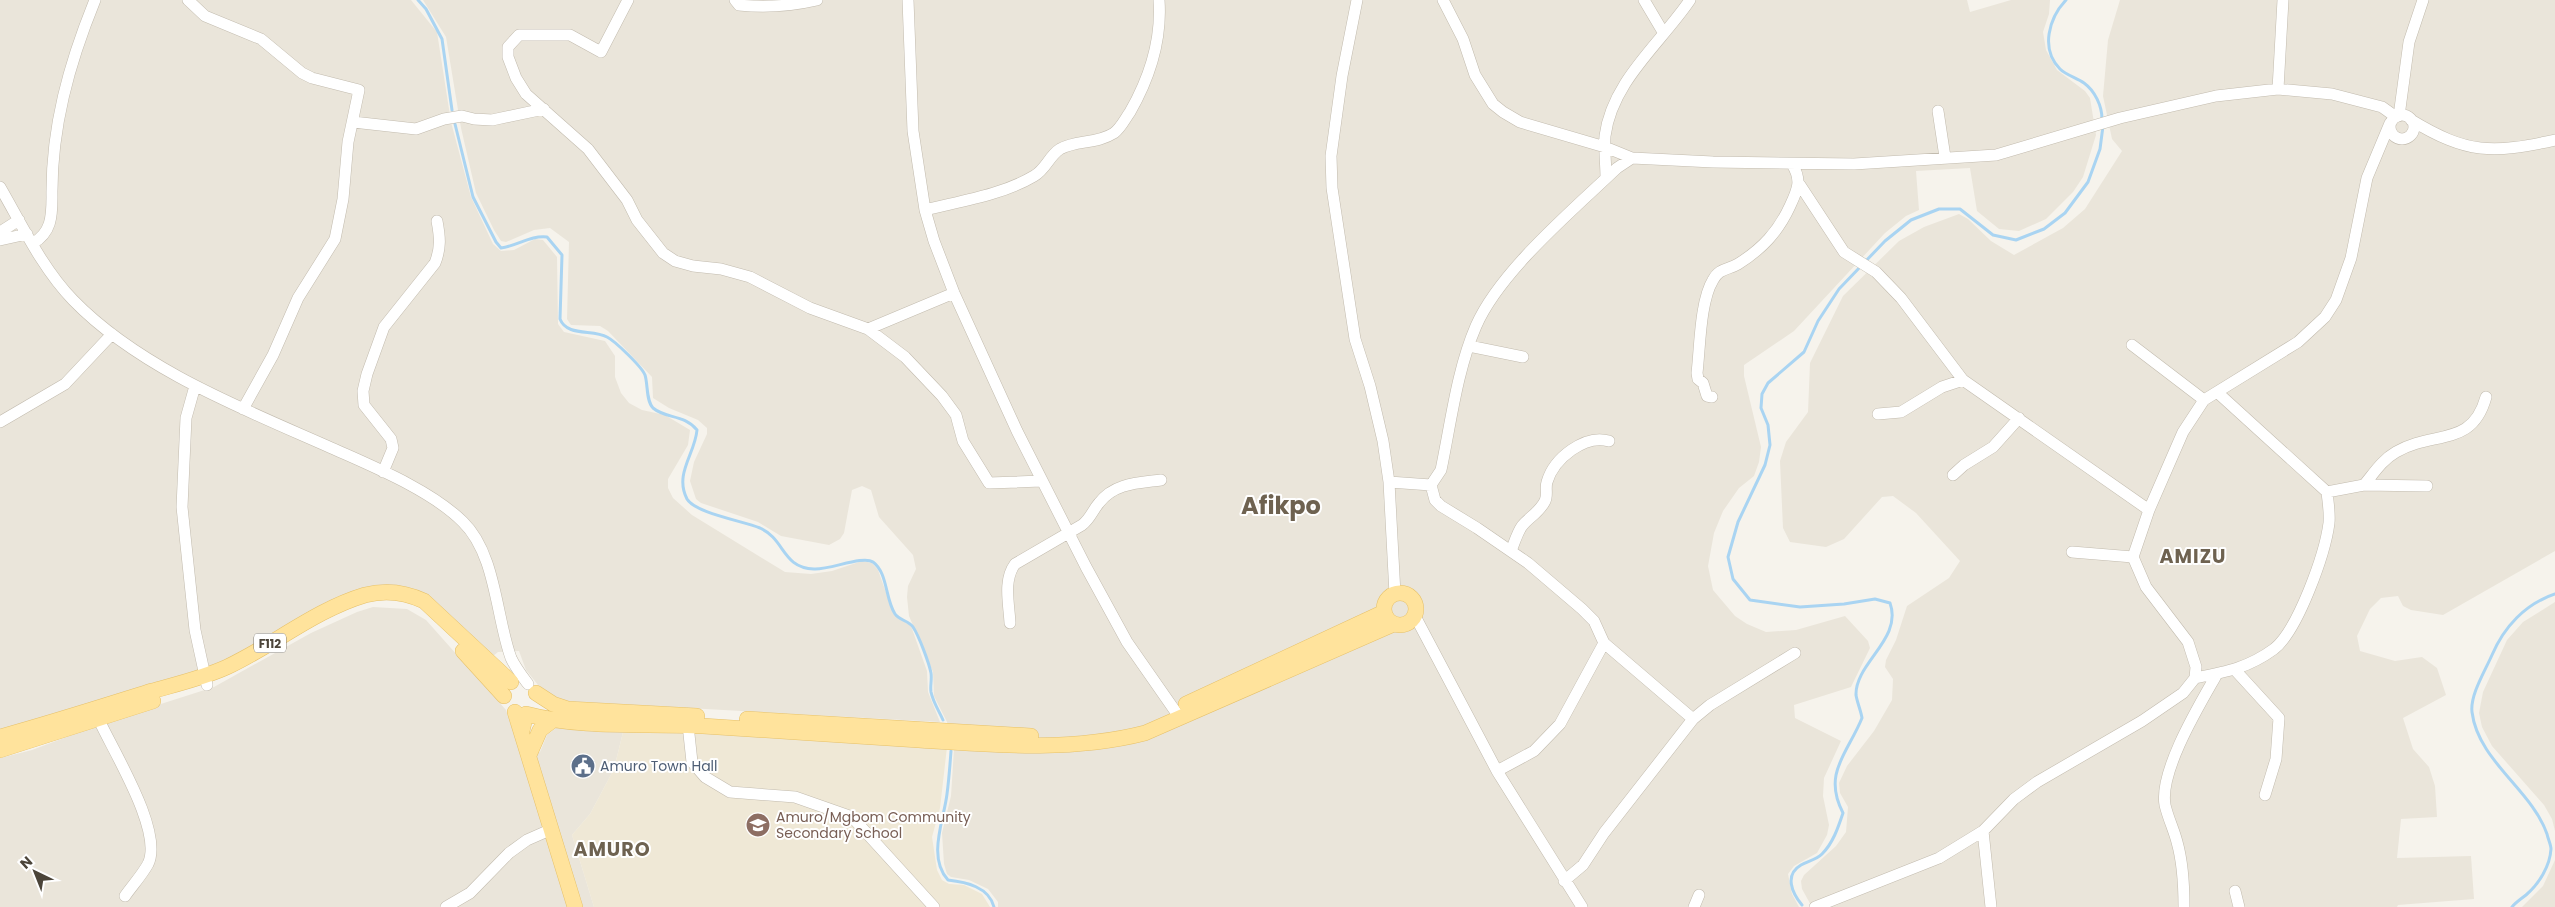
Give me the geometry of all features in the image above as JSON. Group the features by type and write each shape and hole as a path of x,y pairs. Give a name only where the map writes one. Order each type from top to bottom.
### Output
{"main road":[{"name":"F112","path":"0,737 206,680 328,611 349,601 379,592 394,592 424,601 511,682"},
{"path":"1384,612 1177,714 1145,733 1119,740 1083,745 986,744 688,725 552,720 520,713 506,704 504,696 511,682 521,681 553,704 568,709 1043,736 1118,732 1177,714 1394,624 1405,624 1415,616 1415,604 1406,594 1395,594 1386,602 1384,612 1389,621 1394,624"},
{"name":"F112","path":"0,750 99,720 247,665 327,618 352,608 386,602 411,604 422,610 445,630 504,696"},
{"path":"520,713 536,704 532,689"},
{"path":"520,713 522,731 575,907"},
{"path":"529,755 540,730 552,720"}],"street":[{"path":"0,240 43,237 50,224 53,150 61,104 70,69 95,0"},
{"path":"188,0 205,16 261,39 302,73 312,78 359,90 348,142 343,199 335,239 298,298 273,355 242,409"},
{"path":"628,0 601,52 570,35 519,35 512,40 508,47 508,57 516,78 526,94 588,149 627,200 637,220 663,252 675,261 693,266 721,269 750,277 810,308 868,329 905,357 942,396 956,415 963,441 989,484 1042,481"},
{"path":"735,0 739,5 770,7 795,5 817,0"},
{"path":"908,0 913,131 925,210 934,241 954,293 1068,533 1127,642 1177,714"},
{"path":"925,210 1020,184 1037,174 1047,165 1053,154 1062,148 1101,140 1116,132 1143,90 1155,56 1160,18 1159,0"},
{"path":"1357,0 1342,76 1331,156 1332,188 1355,339 1370,386 1381,431 1389,482 1395,594"},
{"path":"1443,0 1463,39 1475,75 1494,104 1520,122 1605,147 1632,158 1792,164 1854,164 1996,155 2096,125 2216,96 2278,89 2332,94 2382,107 2391,106 2399,99"},
{"path":"1644,0 1663,32"},
{"path":"1606,178 1605,147 1608,120 1630,74 1690,0"},
{"path":"2278,89 2283,0"},
{"path":"2424,0 2409,42 2392,135 2406,138 2432,133"},
{"path":"2382,107 2395,119"},
{"path":"353,122 416,129 444,119 462,116 492,120 544,109"},
{"path":"1938,111 1945,158"},
{"path":"2395,119 2406,116 2450,142 2481,150 2521,148 2555,140"},
{"path":"1815,907 1939,858 1982,831 2014,799 2037,782 2142,721 2183,693 2195,678 2196,667 2188,642 2146,587 2133,556 2149,510 2183,432 2204,400 2298,342 2325,317 2336,300 2351,258 2367,178 2395,119"},
{"path":"2378,156 2406,138 2414,129 2411,120"},
{"path":"1632,158 1606,178 1526,257 1499,288 1483,312 1469,346 1457,390 1441,470 1431,485 1435,500 1441,506 1511,551 1582,609 1594,621 1604,643 1693,719"},
{"path":"1792,164 1798,173 1800,186 1844,252 1868,267 1901,298 1963,380 2149,510"},
{"path":"1712,397 1707,396 1703,383 1698,379 1697,374 1702,321 1712,280 1719,271 1735,266 1765,246 1782,224 1800,186"},
{"path":"0,187 54,277 73,300 112,334 195,386 383,472 440,503 464,523 482,553 512,660 532,689"},
{"path":"0,232 19,220"},
{"path":"383,472 393,448 391,439 364,405 362,391 384,327 435,264 439,253 440,240 437,221"},
{"path":"868,329 954,293"},
{"path":"0,422 65,384 112,334"},
{"path":"2132,345 2204,400"},
{"path":"1469,346 1523,357"},
{"path":"1878,414 1901,412 1942,386 1963,380"},
{"path":"195,386 186,418 182,507 195,630 206,680"},
{"path":"2195,678 2236,671 2275,648 2295,622 2313,580 2329,522 2327,492 2218,393"},
{"path":"2364,485 2383,461 2397,452 2468,429 2477,419 2486,397"},
{"path":"1953,475 1964,465 1993,448 2019,418"},
{"path":"1511,551 1522,526 1538,513 1547,499 1546,483 1561,460 1586,440 1599,438 1609,441"},
{"path":"1010,623 1010,571 1026,556 1090,519 1097,505 1106,494 1116,488 1161,480"},
{"path":"1389,482 1431,485"},
{"path":"2327,492 2364,485 2427,486"},
{"path":"2072,552 2133,556"},
{"path":"1415,616 1498,771 1564,881 1582,907"},
{"path":"490,663 500,660 506,642"},
{"path":"1498,771 1534,751 1560,724 1604,643"},
{"path":"1564,881 1583,865 1604,833 1693,719 1710,705 1794,653"},
{"path":"511,682 512,660"},
{"path":"2236,671 2279,718 2276,759 2266,795"},
{"path":"2184,907 2183,872 2177,843 2165,806 2164,792 2168,776 2191,720 2217,674"},
{"path":"99,720 138,796 150,839 149,863 125,896"},
{"path":"688,725 692,762 705,778 730,792 795,797 852,817 934,907"},
{"path":"446,907 470,892 509,853 527,840 552,829"},
{"path":"1982,831 1991,907"},
{"path":"2235,891 2238,907"},
{"path":"1694,907 1699,895"}],"shaded area":[{"path":"0,0 411,0 437,32 451,122 471,197 493,244 501,251 514,250 535,239 543,240 557,257 558,324 564,332 605,341 615,356 615,377 621,393 629,403 642,410 665,415 690,430 688,445 668,479 668,488 673,498 692,515 785,572 811,574 832,571 862,561 872,563 878,570 894,615 911,626 927,671 928,692 940,722 561,701 538,685 526,670 519,651 498,652 493,656 395,587 225,662 0,730"},
{"path":"423,0 1967,0 1970,12 2011,0 2050,0 2049,14 2043,32 2046,50 2057,70 2085,91 2090,98 2096,135 2083,177 2073,192 2046,219 2019,231 1999,229 1977,211 1970,168 1916,171 1919,210 1906,216 1885,233 1794,331 1744,365 1744,376 1761,447 1759,462 1754,476 1739,488 1723,511 1714,533 1708,566 1713,590 1735,616 1747,624 1766,632 1796,630 1845,616 1868,641 1870,648 1851,687 1794,705 1795,718 1841,741 1824,778 1823,796 1829,825 1827,835 1817,853 1794,866 1788,874 1792,894 1799,907 998,907 998,902 988,889 969,880 951,877 947,874 944,864 942,833 951,796 954,749 947,722 934,696 933,672 909,616 908,586 916,569 913,555 879,517 871,490 862,486 852,490 844,533 840,539 829,545 781,536 758,522 701,503 696,499 690,481 694,462 707,434 707,428 698,420 669,408 653,398 652,377 608,331 600,326 571,325 567,319 569,242 550,228 534,230 506,242 501,241 494,230 476,193 461,128 446,37"},
{"path":"2120,0 2555,0 2555,551 2443,615 2411,610 2403,606 2398,596 2381,598 2370,609 2357,636 2360,651 2395,661 2422,657 2437,668 2446,695 2403,718 2413,749 2429,767 2435,786 2437,817 2401,819 2397,858 2471,856 2474,899 2398,905 2397,907 1812,907 1802,889 1801,881 1804,875 1836,846 1846,832 1848,807 1840,793 1839,783 1847,766 1874,731 1892,700 1893,679 1885,667 1886,660 1896,640 1907,606 1949,578 1960,561 1916,513 1893,496 1882,497 1844,539 1826,547 1790,542 1783,528 1780,461 1786,442 1808,412 1810,363 1843,296 1899,241 1924,227 1959,214 1968,219 1991,241 2014,255 2063,228 2085,209 2122,151 2112,139 2103,96 2108,40"},
{"path":"2555,602 2555,831 2552,819 2544,805 2492,746 2482,727 2479,713 2483,692 2507,640 2523,622"},
{"path":"373,607 407,609 426,620 506,710 522,757 540,752 547,735 556,728 624,728 614,769 590,814 572,835 594,907 0,907 0,758 32,750 117,718 214,687 311,633 357,612"},
{"name":"Amuro/Mgbom Community Secondary School","path":"624,728 947,747 940,808 932,837 937,870 942,880 949,884 964,885 982,894 990,907 594,907 572,835 590,814 614,769"},
{"path":"2555,860 2555,907 2522,907 2543,886"}],"waterway":[{"path":"418,0 426,9 442,39 452,110"},
{"path":"2066,0 2051,24 2049,34 2050,52 2060,69 2084,83 2095,94 2102,119"},
{"path":"455,124 473,197 496,242 501,248 530,239 547,237 562,255 560,319 563,325 574,330 601,335 611,339 643,371 649,401 653,408 664,414 686,421 697,430 684,473 684,490 687,499 692,504 709,512 760,528 774,539 789,558 796,564 804,567 821,569 854,561 868,560 873,562 884,579 889,601 895,614 911,625 918,637 931,673 932,696 943,720"},
{"path":"1802,905 1795,895 1791,879 1796,869 1822,854 1837,830 1843,813 1837,799 1836,775 1844,753 1862,718 1856,695 1858,683 1885,639 1890,628 1892,616 1890,603 1875,599 1844,604 1800,607 1750,600 1733,579 1728,557 1738,522 1765,465 1770,445 1768,425 1761,408 1762,394 1768,383 1804,352 1818,321 1839,289 1885,241 1911,220 1939,209 1960,209 1993,235 2016,240 2044,229 2065,213 2088,182 2100,149 2103,126"},
{"path":"2512,907 2531,891 2539,880 2546,868 2551,847 2540,818 2484,746 2476,730 2472,705 2482,676 2497,645 2509,626 2525,610 2544,598 2555,594"},
{"path":"951,751 947,794 938,838 939,861 942,871 948,880 969,884 982,890 991,900 994,907"}],"place":[{"name":"Amuro Town Hall","path":"583,766"},
{"name":"Amuro/Mgbom Community Secondary School","path":"758,825"}],"district":[{"name":"Afikpo","path":"1281,505"},
{"name":"AMIZU","path":"2193,556"},
{"name":"AMURO","path":"612,849"}]}
